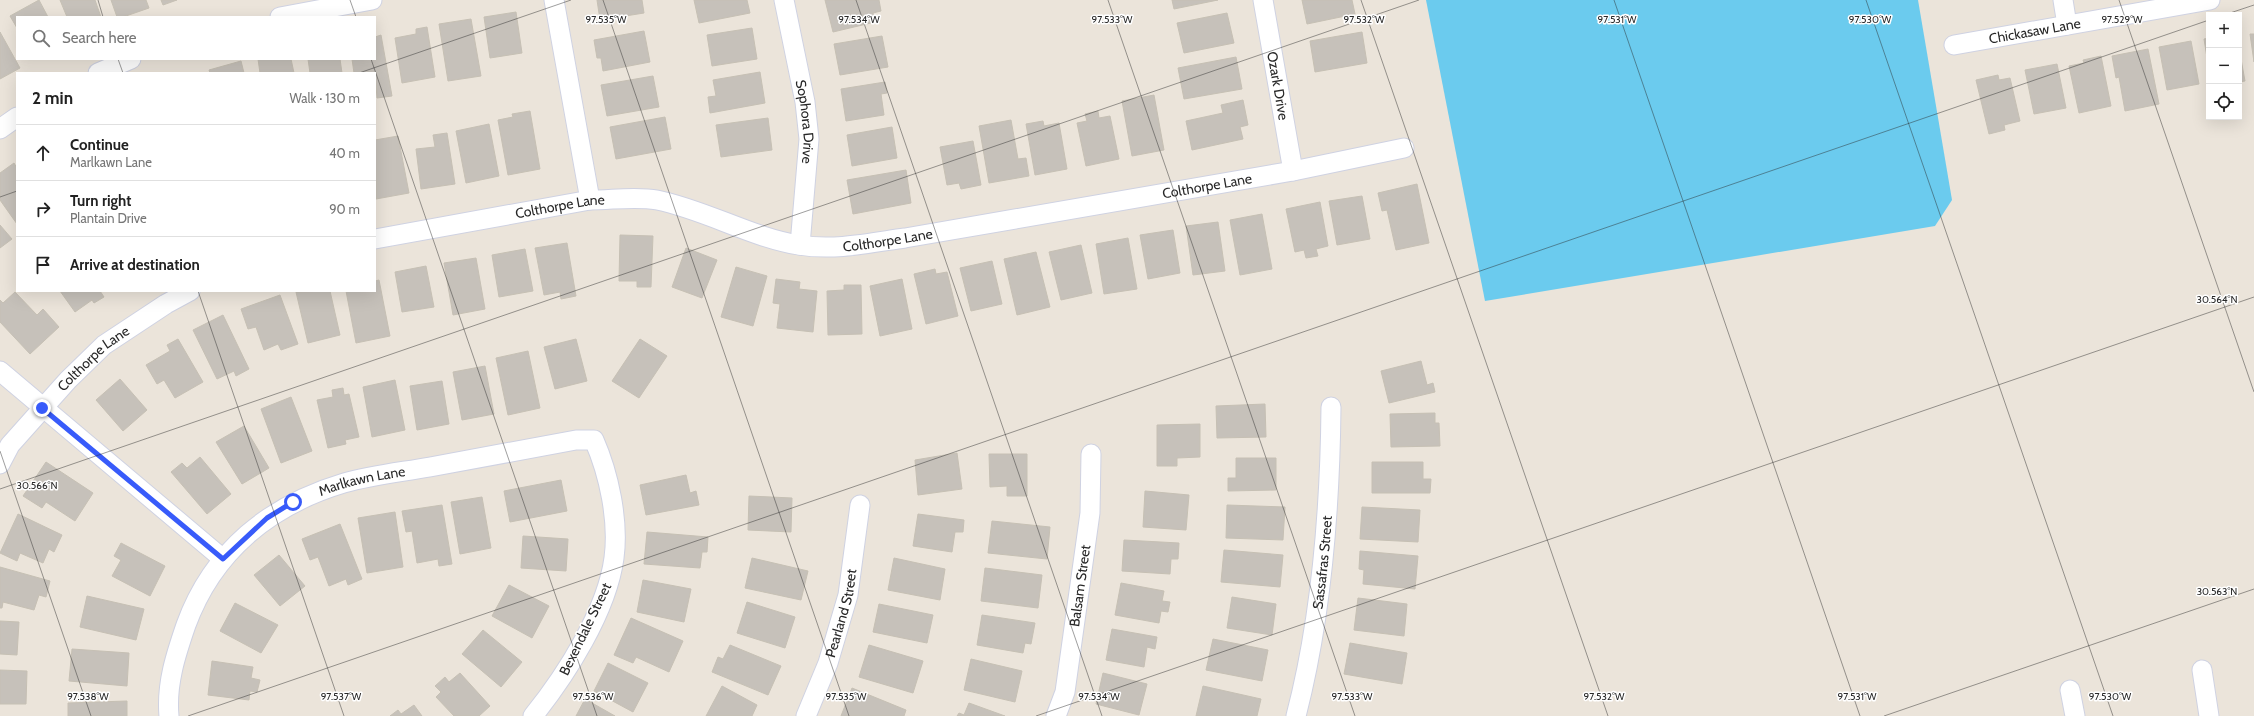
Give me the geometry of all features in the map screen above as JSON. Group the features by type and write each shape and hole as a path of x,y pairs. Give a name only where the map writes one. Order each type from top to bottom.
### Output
{"street":[{"path":"285,16 372,0"},
{"path":"554,0 590,200"},
{"name":"Sophora Drive","path":"784,0 805,102 809,139 800,246"},
{"name":"Ozark Drive","path":"1263,0 1293,171"},
{"path":"2063,0 2067,25"},
{"name":"Chickasaw Lane","path":"1954,45 2210,0"},
{"path":"100,72 129,60"},
{"path":"0,128 16,118"},
{"name":"Colthorpe Lane","path":"376,239 590,200 656,200 688,208 743,229 800,246 843,247 905,238 1293,171 1404,148"},
{"name":"Colthorpe Lane","path":"0,464 10,445 42,408 104,345 166,304 188,292"},
{"path":"0,371 42,408 223,559"},
{"name":"Sassafras Street","path":"1296,716 1313,641 1324,549 1330,468 1331,407"},
{"name":"Marlkawn Lane","path":"168,716 170,682 174,659 193,608 223,559 267,518 293,502 331,488 370,478 569,441 594,440"},
{"name":"Bexendale Street","path":"533,716 567,669 599,607 610,578 614,557 614,520 607,480 594,440"},
{"name":"Balsam Street","path":"1056,716 1065,692 1090,513 1091,454"},
{"name":"Pearland Street","path":"806,716 828,663 848,595 860,505"},
{"path":"2202,670 2209,716"},
{"path":"2070,690 2075,716"}],"water":[{"path":"1426,0 1918,0 1952,200 1935,226 1485,301"}],"building":[{"path":"39,0 47,16 16,16 16,26 10,16"},
{"path":"60,0 95,0 101,16 67,16"},
{"path":"111,0 146,0 149,8 126,16 117,16"},
{"path":"161,0 177,0 163,5"},
{"path":"597,0 642,0 644,13 600,20"},
{"path":"694,0 747,0 750,13 699,23"},
{"path":"825,0 879,0 881,11 873,13 875,22 833,32"},
{"path":"1172,0 1218,0 1174,9"},
{"path":"1302,0 1352,0 1355,14 1307,24"},
{"path":"516,12 522,53 490,58 484,17"},
{"path":"1227,13 1234,43 1184,53 1177,23"},
{"path":"471,19 481,76 448,81 439,24"},
{"path":"427,27 435,77 402,83 395,38 416,34 416,29"},
{"path":"752,28 757,59 712,66 707,35"},
{"path":"644,31 650,62 603,71 601,58 597,58 594,40"},
{"path":"0,32 20,68 0,79"},
{"path":"1362,32 1367,63 1315,72 1310,41"},
{"path":"2250,34 2254,34 2254,62"},
{"path":"381,35 392,96 377,98 376,72 354,72 352,60 376,60 376,37"},
{"path":"882,36 888,67 840,75 834,44"},
{"path":"2204,39 2206,39 2206,51"},
{"path":"2191,41 2199,84 2167,90 2159,47"},
{"path":"2148,49 2159,104 2125,111 2119,77 2116,78 2112,56"},
{"path":"2101,56 2111,106 2079,113 2069,66 2084,63 2083,60"},
{"path":"1236,57 1242,89 1184,99 1178,68"},
{"path":"258,60 291,60 294,72 260,72"},
{"path":"308,60 340,60 342,72 310,72"},
{"path":"241,61 244,72 210,72 209,70"},
{"path":"2057,64 2066,108 2034,114 2025,70"},
{"path":"2242,64 2245,81 2242,82"},
{"path":"760,72 765,103 710,113 708,97 716,96 713,80"},
{"path":"1998,75 1999,80 2010,78 2020,121 2004,125 2005,130 1989,134 1976,80"},
{"path":"653,76 659,107 607,116 601,85"},
{"path":"885,82 887,93 881,94 884,115 846,121 841,89"},
{"path":"1154,95 1164,150 1132,156 1122,101"},
{"path":"1243,100 1248,125 1240,127 1243,139 1192,150 1186,121 1223,113 1221,105"},
{"path":"530,111 540,169 508,175 498,120 513,117 512,114"},
{"path":"1098,111 1099,118 1110,116 1119,159 1086,166 1077,123 1087,121 1085,114"},
{"path":"665,117 671,149 616,159 610,127"},
{"path":"768,118 772,150 721,157 716,125"},
{"path":"1011,120 1018,159 1026,158 1029,176 989,183 979,126"},
{"path":"1043,121 1044,126 1059,123 1067,169 1035,175 1026,124"},
{"path":"489,124 499,176 466,183 456,131"},
{"path":"892,127 897,158 852,166 847,135"},
{"path":"447,133 455,184 421,189 416,149 435,147 433,135"},
{"path":"398,136 409,193 376,199 376,140"},
{"path":"973,141 981,185 961,189 959,183 947,185 940,147"},
{"path":"14,163 16,166 16,223 0,200 0,173"},
{"path":"906,170 911,203 853,214 847,180"},
{"path":"1417,184 1429,243 1396,250 1387,210 1382,211 1378,193"},
{"path":"1362,196 1370,239 1337,245 1329,201"},
{"path":"1320,202 1328,246 1316,249 1318,256 1306,258 1304,250 1295,252 1286,209"},
{"path":"1262,214 1272,269 1240,275 1230,220"},
{"path":"1218,222 1225,271 1193,275 1186,226"},
{"path":"0,225 12,239 0,248"},
{"path":"1173,230 1180,273 1148,279 1140,235"},
{"path":"620,235 653,236 651,287 637,287 637,281 619,281"},
{"path":"1128,238 1137,289 1104,294 1096,244"},
{"path":"567,243 576,296 561,299 560,292 544,295 535,248"},
{"path":"1081,245 1092,293 1061,300 1049,252"},
{"path":"686,248 717,260 702,298 672,287"},
{"path":"525,249 533,291 499,297 492,255"},
{"path":"1036,252 1050,307 1017,315 1004,259"},
{"path":"476,258 485,309 453,315 444,263"},
{"path":"992,261 1002,304 971,311 960,268"},
{"path":"426,266 434,307 402,312 395,272"},
{"path":"736,267 767,276 753,326 721,317"},
{"path":"935,269 936,274 947,272 958,316 926,324 914,274"},
{"path":"776,279 800,282 799,289 817,291 813,332 777,328 780,304 773,303"},
{"path":"902,279 912,329 880,336 870,286"},
{"path":"379,280 390,336 356,343 346,292 376,292 376,281"},
{"path":"844,285 861,285 862,334 828,335 827,291 844,290"},
{"path":"15,292 37,315 43,309 59,327 30,354 0,322 0,300 3,303"},
{"path":"61,292 101,292 104,297 94,303 92,300 75,312"},
{"path":"296,292 330,292 340,335 308,343"},
{"path":"280,295 298,344 281,350 278,344 264,350 256,327 248,329 241,309"},
{"path":"223,315 249,369 236,376 234,371 217,379 193,330"},
{"path":"178,339 203,382 175,398 164,380 157,384 146,365 170,351 167,345"},
{"path":"576,339 587,381 555,389 544,347"},
{"path":"640,339 667,356 639,398 612,381"},
{"path":"528,351 540,408 508,415 496,358"},
{"path":"1421,361 1427,385 1433,383 1435,392 1389,403 1381,371"},
{"path":"485,366 494,414 462,420 453,372"},
{"path":"120,379 147,410 123,431 96,400"},
{"path":"395,380 405,430 372,437 363,387"},
{"path":"442,381 449,424 417,430 410,386"},
{"path":"343,388 344,395 349,394 359,437 345,440 346,444 328,448 317,400 333,397 332,390"},
{"path":"291,397 312,451 281,463 261,409"},
{"path":"1265,404 1266,437 1217,438 1216,406"},
{"path":"1435,413 1435,423 1439,423 1440,446 1391,447 1390,414"},
{"path":"1200,424 1200,457 1177,458 1177,466 1157,466 1157,425"},
{"path":"244,426 269,468 242,484 216,442"},
{"path":"957,453 962,489 918,495 915,460"},
{"path":"989,454 1027,454 1027,496 1007,496 1007,486 990,487"},
{"path":"200,457 231,494 207,514 171,472 182,463 187,468"},
{"path":"1236,458 1276,458 1276,490 1228,491 1228,478 1236,478"},
{"path":"46,462 93,493 75,521 46,502 42,508 23,496"},
{"path":"1372,462 1423,462 1423,479 1431,479 1430,493 1372,493"},
{"path":"686,475 690,493 696,491 699,505 646,515 640,485"},
{"path":"561,480 567,511 510,522 504,491"},
{"path":"1145,491 1189,495 1186,530 1143,527"},
{"path":"749,496 792,498 791,532 748,530"},
{"path":"482,497 491,548 460,554 451,502"},
{"path":"442,505 452,564 439,566 438,559 417,563 412,531 406,532 402,511"},
{"path":"1227,505 1285,507 1283,540 1226,538"},
{"path":"1362,507 1420,510 1418,542 1360,539"},
{"path":"395,512 403,567 367,573 358,518"},
{"path":"18,514 62,535 54,552 49,549 43,563 20,553 17,561 0,553"},
{"path":"918,514 964,520 963,532 955,532 952,552 913,546"},
{"path":"992,521 1050,527 1047,559 988,553"},
{"path":"340,524 362,579 348,585 346,579 329,586 318,557 310,560 302,539"},
{"path":"647,532 708,537 707,552 702,552 700,568 644,564"},
{"path":"523,536 568,539 566,571 521,568"},
{"path":"1124,540 1179,543 1178,559 1171,559 1170,574 1122,571"},
{"path":"121,543 165,566 150,596 112,576 121,560 114,556"},
{"path":"1224,550 1283,555 1280,587 1221,582"},
{"path":"1360,551 1418,556 1415,589 1363,584 1364,570 1359,569"},
{"path":"279,555 305,586 280,606 254,575"},
{"path":"752,558 808,571 801,600 745,588"},
{"path":"894,558 945,569 940,600 888,590"},
{"path":"0,567 50,581 46,597 39,595 34,610 3,602 2,608 0,608"},
{"path":"985,568 1042,575 1038,608 981,601"},
{"path":"643,580 691,589 684,622 637,612"},
{"path":"1121,583 1164,591 1162,601 1170,602 1168,612 1161,611 1159,623 1115,615"},
{"path":"509,585 549,606 532,638 492,616"},
{"path":"87,596 144,609 136,640 80,627"},
{"path":"1232,597 1276,604 1272,635 1227,628"},
{"path":"1358,598 1407,604 1404,636 1354,630"},
{"path":"747,602 795,617 785,648 737,633"},
{"path":"235,603 278,625 261,653 220,631"},
{"path":"879,604 933,615 927,643 873,632"},
{"path":"982,615 1035,623 1031,644 1025,643 1023,653 977,645"},
{"path":"631,618 683,641 669,672 636,657 633,663 614,655"},
{"path":"0,621 19,622 17,655 0,654"},
{"path":"1112,629 1157,637 1155,649 1147,647 1144,667 1106,660"},
{"path":"483,630 522,662 501,687 462,654"},
{"path":"1213,639 1268,650 1262,681 1206,670"},
{"path":"1350,643 1407,653 1402,684 1344,674"},
{"path":"730,645 781,666 768,695 712,672 718,657 723,659"},
{"path":"869,645 923,661 913,693 859,677"},
{"path":"72,649 129,653 127,686 69,681"},
{"path":"971,659 1022,671 1015,702 964,690"},
{"path":"212,661 253,667 251,678 260,680 257,692 250,691 249,700 208,695"},
{"path":"608,663 648,683 633,712 594,691"},
{"path":"0,670 27,671 26,704 0,704"},
{"path":"460,673 490,706 479,716 454,716 436,697 441,692 435,686 445,677 449,682"},
{"path":"1103,673 1147,684 1139,715 1096,704"},
{"path":"722,686 757,705 752,716 706,716"},
{"path":"1203,686 1261,699 1257,716 1196,716"},
{"path":"852,688 906,710 904,716 841,716"},
{"path":"585,699 615,716 576,716"},
{"path":"127,701 127,716 68,716 68,703"},
{"path":"969,703 1005,716 957,716 959,713 964,715"},
{"path":"414,705 422,716 390,716 398,710 401,714"}],"route":[{"path":"42,408 223,559 267,518 293,502"}]}
